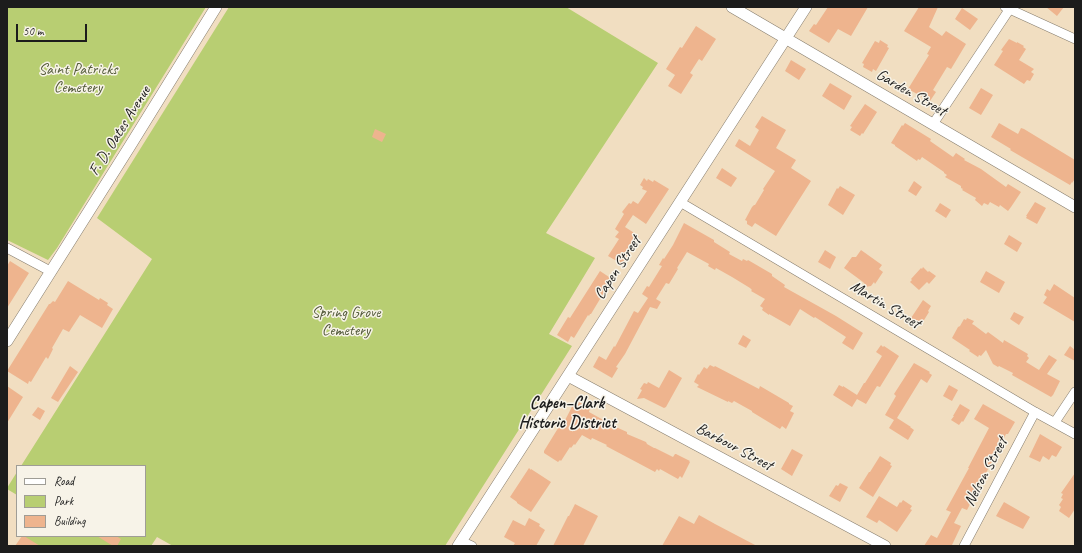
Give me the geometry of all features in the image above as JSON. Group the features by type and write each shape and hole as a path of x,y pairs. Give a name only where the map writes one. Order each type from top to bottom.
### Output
{"street":[{"name":"F. D. Oates Avenue","path":"7,341 216,7"},
{"name":"Garden Street","path":"732,7 1075,207"},
{"name":"Capen Street","path":"459,543 806,7"},
{"path":"933,124 1008,8 1075,39"},
{"name":"Martin Street","path":"680,202 1035,412 1075,434"},
{"path":"7,248 50,271"},
{"name":"Barbour Street","path":"568,376 885,546"},
{"path":"1055,422 1075,392"},
{"name":"Nelson Street","path":"964,546 1035,412"},
{"path":"459,543 472,546"}],"green space":[{"name":"Saint Patricks Cemetery","path":"7,7 206,7 57,248 48,260 7,240"},
{"name":"Spring Grove Cemetery","path":"229,7 566,7 658,63 546,233 595,258 549,334 572,346 445,546 173,546 157,537 151,546 39,546 23,537 146,537 146,465 22,465 152,259 97,218"},
{"path":"16,474 16,494 7,488"}],"building":[{"path":"828,7 868,7 851,36 838,29 829,43 809,31 814,24 816,25"},
{"path":"919,7 938,7 929,27 942,36 946,31 966,44 951,69 947,67 933,90 936,92 930,101 908,89 929,55 927,54 931,47 904,31"},
{"path":"1046,7 1064,7 1057,16"},
{"path":"962,8 978,19 970,30 955,19"},
{"path":"696,26 716,39 702,61 699,59 690,73 693,75 681,94 668,86 675,75 666,69"},
{"path":"1009,39 1024,46 1023,47 1026,49 1019,60 1034,69 1031,72 1034,74 1030,81 1027,80 1024,84 994,65 1003,51 1001,50"},
{"path":"880,40 888,45 887,47 889,48 876,71 873,69 872,72 863,67 864,64 862,63 875,41 879,43"},
{"path":"791,60 806,69 799,80 785,71"},
{"path":"830,83 852,96 844,110 822,96"},
{"path":"981,88 993,95 981,115 969,108"},
{"path":"865,104 877,112 863,134 862,133 860,136 850,130 852,127 850,126"},
{"path":"762,116 786,130 776,148 796,160 791,168 811,181 776,236 755,223 752,227 747,224 747,221 745,220 775,171 735,146 739,139 750,146 759,130 755,127"},
{"path":"905,123 931,139 930,141 953,157 956,153 965,159 964,160 981,169 1006,187 1008,184 1021,192 1008,211 1000,205 999,207 990,202 988,205 984,203 982,206 975,200 976,198 962,190 963,189 961,186 945,177 947,175 944,172 922,157 917,161 891,143 902,125 903,126"},
{"path":"999,123 1018,134 1021,128 1024,129 1075,160 1075,179 1072,183 1070,185 1010,150 1011,149 991,137"},
{"path":"375,129 386,134 382,142 372,137"},
{"path":"722,168 737,178 731,187 716,178"},
{"path":"644,178 647,181 648,179 653,182 654,180 669,189 646,224 633,215 625,227 639,236 622,264 608,256 619,239 615,237 619,232 615,229 624,214 622,212 629,203 631,204 633,201 638,204 647,191 642,189 643,187 640,185"},
{"path":"914,181 922,187 916,196 908,191"},
{"path":"840,186 855,195 843,215 828,205 837,188 838,189"},
{"path":"1035,202 1046,208 1037,224 1026,218"},
{"path":"940,203 951,210 946,218 935,211"},
{"path":"684,223 714,240 714,242 730,252 729,254 742,261 743,259 748,260 772,274 772,276 785,285 784,287 863,333 853,350 842,343 846,337 800,309 790,326 769,315 762,310 763,308 760,306 765,299 732,277 716,268 715,270 708,266 709,264 687,252 669,284 666,283 656,299 661,302 657,309 650,307 625,354 616,367 618,368 612,378 593,367 599,356 606,360 614,346 615,347 634,311 638,313 648,298 642,294 647,286 649,287 662,266 659,265 673,245"},
{"path":"1009,235 1022,243 1017,252 1004,244"},
{"path":"825,250 836,257 830,269 818,262"},
{"path":"861,250 882,265 879,269 883,272 875,284 874,282 871,286 865,287 863,282 844,268 852,257 856,257"},
{"path":"10,261 29,273 7,308 7,266"},
{"path":"923,267 928,272 929,271 936,276 929,284 927,282 919,290 910,282 912,280 911,279"},
{"path":"600,271 612,279 591,314 589,316 588,315 574,338 571,336 568,342 557,335 568,317 570,318"},
{"path":"986,271 1005,282 999,293 980,282"},
{"path":"68,281 99,300 100,298 108,303 107,305 113,309 102,328 80,315 69,332 63,329 52,348 53,349 48,359 46,357 31,382 29,381 28,384 7,371 49,304 53,301 55,302"},
{"path":"1054,284 1075,298 1075,322 1043,303 1047,297 1044,295 1047,289 1050,291"},
{"path":"923,300 931,306 921,325 911,318"},
{"path":"1014,312 1024,317 1019,325 1010,319"},
{"path":"967,318 974,321 972,324 986,334 988,332 1003,343 1004,340 1028,354 1027,356 1029,358 1026,362 1039,370 1049,355 1057,360 1047,374 1060,381 1053,395 1051,397 1012,375 1013,373 993,364 986,350 981,356 979,355 978,357 952,338 964,319 966,320"},
{"path":"743,335 751,340 746,348 738,344"},
{"path":"881,345 899,356 880,387 877,386 866,404 857,399 852,407 833,395 839,385 857,395 882,356 876,352"},
{"path":"1070,346 1075,350 1075,361 1064,355"},
{"path":"914,363 930,372 929,373 932,375 927,383 921,379 897,418 914,430 908,440 889,428 894,420 885,415 896,396 894,394"},
{"path":"710,365 715,366 759,389 760,386 793,406 790,411 794,413 786,429 782,426 780,429 734,401 732,403 728,402 697,387 699,385 694,382 698,374 699,375 704,367 707,369"},
{"path":"70,366 78,372 58,402 51,398"},
{"path":"669,370 682,378 666,407 664,408 644,398 637,399 642,390 640,389 644,383 647,384 648,382 659,388"},
{"path":"949,385 958,390 952,401 943,396"},
{"path":"7,386 23,397 7,423"},
{"path":"575,401 590,408 589,412 607,423 627,432 627,434 646,442 654,448 673,457 676,454 690,461 682,478 680,476 678,479 660,469 659,471 657,469 655,472 606,446 607,445 592,438 591,440 582,435 575,445 574,444 571,448 570,447 561,461 560,460 558,462 544,453 560,425 562,426"},
{"path":"960,404 970,410 963,422 962,421 959,425 951,420"},
{"path":"983,404 1015,422 1008,434 1006,434 967,510 962,508 954,523 961,526 952,545 954,546 924,546 931,535 937,538 951,512 946,510 989,428 974,419"},
{"path":"38,407 45,411 40,420 32,415"},
{"path":"1040,434 1062,447 1056,457 1052,455 1049,460 1043,456 1040,462 1029,457"},
{"path":"792,449 803,455 792,476 781,469"},
{"path":"880,456 891,463 890,465 892,466 873,497 859,488"},
{"path":"529,468 551,482 531,512 510,497"},
{"path":"1075,473 1075,509 1069,518 1059,511 1061,507 1059,505 1063,499 1061,498 1063,494 1061,493"},
{"path":"840,483 848,487 840,502 829,496 836,485 838,486"},
{"path":"879,496 897,507 903,500 912,506 910,509 912,510 897,532 879,520 877,523 866,517"},
{"path":"1004,502 1030,517 1023,529 996,516"},
{"path":"575,504 598,516 583,546 553,546 568,516"},
{"path":"699,515 757,546 662,546 679,516 694,524"},
{"path":"529,518 540,524 539,526 545,530 536,546 513,546 515,543 504,537 513,520 525,526"},
{"path":"21,537 26,537 40,546 15,546"},
{"path":"99,537 118,537 121,539 117,546 113,546"}],"district":[{"name":"Capen–Clark Historic District","path":"567,414"}]}
